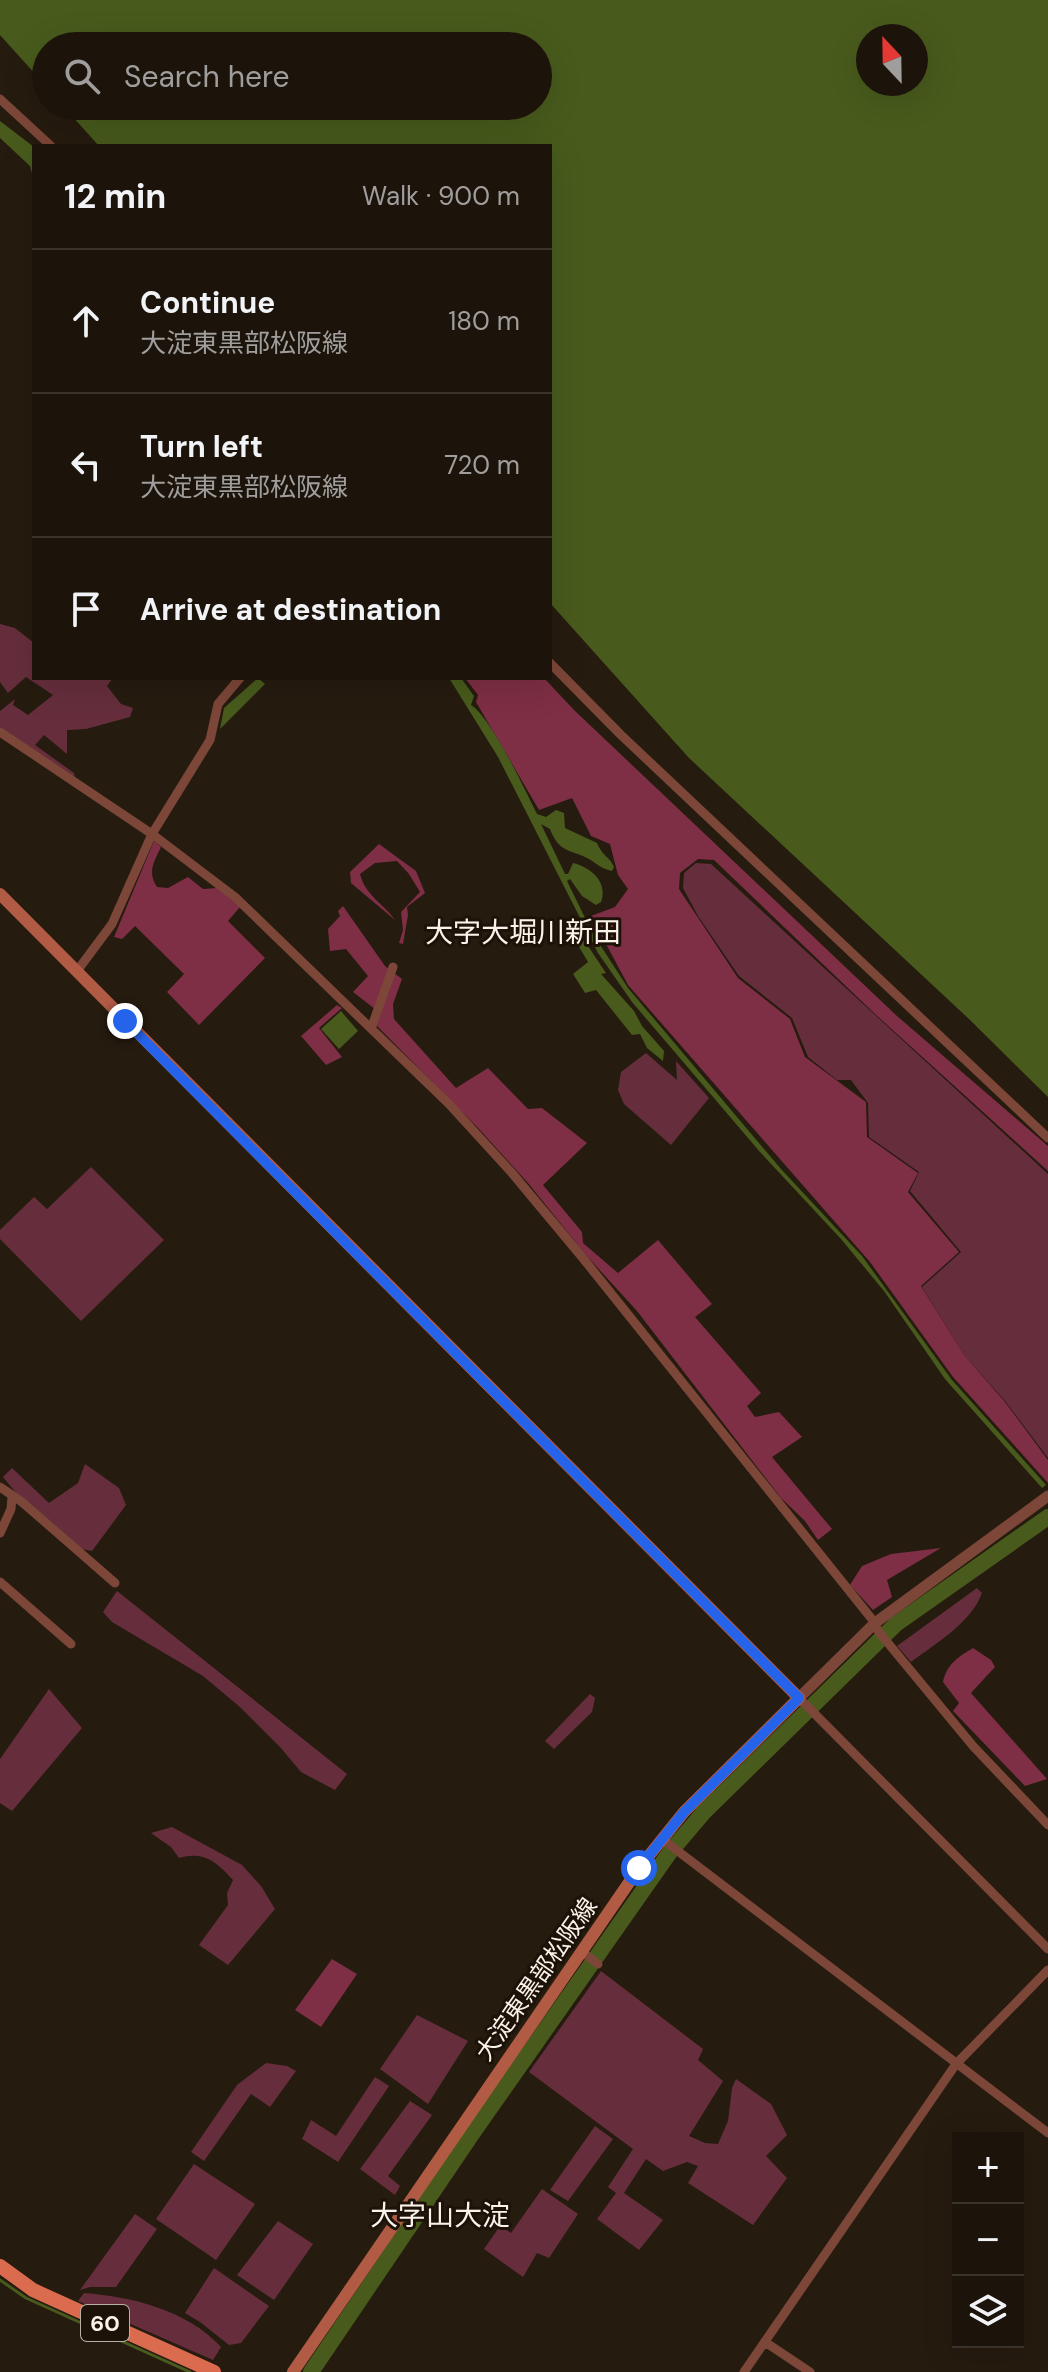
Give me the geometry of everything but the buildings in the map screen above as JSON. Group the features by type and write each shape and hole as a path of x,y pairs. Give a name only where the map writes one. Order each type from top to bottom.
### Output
{"main road":[{"path":"0,894 802,1700"},
{"name":"大淀東黒部松阪線","path":"293,2372 684,1812 802,1700"},
{"name":"60","path":"0,2266 33,2290 214,2372"}],"street":[{"path":"0,99 49,144"},
{"path":"552,665 621,735 1048,1138"},
{"path":"77,971 112,924 152,834 210,740 218,704 238,680"},
{"path":"0,732 152,834 235,897 372,1026 449,1104 512,1173 973,1746 1048,1825"},
{"path":"372,1026 393,967"},
{"path":"0,1487 22,1502 115,1583"},
{"path":"1048,1496 876,1627 802,1700 1048,1949"},
{"path":"0,1533 11,1509 12,1497"},
{"path":"0,1582 71,1644"},
{"path":"664,1841 1048,2133"},
{"path":"583,1953 598,1964"},
{"path":"744,2372 956,2064 1048,1970"},
{"path":"765,2342 810,2372"}],"shaded area":[{"path":"0,0 1048,0 1048,1097 969,1019 689,758 552,605 552,144 97,144 76,120 552,120 552,32 32,32 32,70 0,35"},
{"path":"0,121 32,145 32,173 30,166 0,138"},
{"path":"0,624 15,628 32,641 32,680 112,680 107,686 121,704 133,708 130,717 86,729 67,730 67,754 44,735 35,745 74,773 75,779 0,727 0,711 15,699 13,705 28,715 53,695 26,677 8,693 0,682"},
{"path":"256,680 265,684 220,729 224,708"},
{"path":"450,680 462,680 474,696 471,705 498,738 537,814 546,817 556,810 564,813 565,828 597,843 614,867 612,871 602,868 566,849 553,837 550,829 541,824 565,874 568,874 573,863 592,872 600,882 603,895 596,905 582,896 570,879 567,881 593,934 628,988 781,1169 862,1256 952,1380 1046,1485 1042,1488 945,1379 884,1291 841,1239 760,1152 632,1002 598,953 498,757"},
{"path":"467,680 546,680 897,1016 1048,1146 1048,1171 875,1014 714,860 698,859 680,873 679,889 738,978 790,1019 805,1057 866,1102 867,1137 918,1173 908,1192 959,1252 921,1286 965,1356 1005,1402 1048,1460 1048,1483 953,1377 870,1262 628,985 591,916 615,907 628,889 618,875 610,844 591,836 572,798 539,810 476,702 478,695"},
{"path":"154,841 161,847 152,872 157,887 168,888 188,877 203,889 218,888 240,907 228,921 265,958 199,1025 167,992 184,974 135,926 122,939 114,937"},
{"path":"379,844 416,871 425,893 407,907 403,944 399,943 403,930 401,912 420,892 409,874 397,861 375,863 360,874 370,894 395,920 351,883 350,872"},
{"path":"696,863 711,864 1048,1174 1048,1458 1005,1401 965,1356 922,1287 961,1252 910,1191 919,1172 869,1137 868,1103 851,1080 837,1080 808,1057 792,1018 739,976 683,888 684,873"},
{"path":"343,906 385,966 402,979 393,1004 394,1019 456,1088 488,1068 528,1109 542,1108 587,1143 543,1185 582,1232 583,1243 618,1273 658,1240 712,1304 695,1317 761,1393 747,1406 755,1417 779,1412 802,1437 772,1457 832,1529 818,1540 805,1521 781,1498 637,1311 586,1255 528,1183 377,1026 380,1013 353,992 368,976 346,949 330,951 328,929 340,916 338,911"},
{"path":"569,930 578,931 606,973 601,974 664,1051 663,1061 647,1048 640,1034 632,1035 596,990 585,993 573,974 588,962"},
{"path":"337,1005 342,1008 319,1028 342,1057 326,1065 301,1036"},
{"path":"341,1011 358,1031 339,1049 321,1029"},
{"path":"646,1053 677,1080 676,1061 709,1098 671,1145 624,1104 618,1090 621,1072"},
{"path":"91,1167 164,1240 81,1321 0,1239 0,1230 34,1197 47,1209"},
{"path":"85,1464 119,1488 126,1505 92,1551 82,1549 17,1494 3,1477 12,1468 49,1503 78,1483"},
{"path":"941,1548 887,1580 892,1597 873,1610 850,1585 862,1566 891,1554"},
{"path":"977,1588 982,1593 970,1613 952,1632 911,1662 897,1646"},
{"path":"117,1591 347,1774 335,1790 301,1772 240,1707 203,1676 112,1622 103,1612"},
{"path":"973,1648 991,1660 995,1667 971,1693 1047,1779 1025,1786 953,1711 959,1703 943,1682 954,1662"},
{"path":"49,1689 82,1728 12,1811 0,1803 0,1759"},
{"path":"590,1694 595,1698 592,1712 554,1749 545,1741"},
{"path":"172,1827 242,1865 261,1886 275,1909 228,1965 199,1945 228,1905 227,1893 233,1880 203,1857 179,1858 171,1847 151,1833"},
{"path":"332,1959 357,1974 321,2027 295,2010"},
{"path":"601,1971 703,2049 698,2060 723,2081 689,2136 705,2143 718,2144 728,2121 736,2079 771,2104 787,2135 766,2156 787,2178 753,2225 688,2183 698,2166 687,2162 663,2171 646,2159 624,2193 663,2220 639,2250 597,2219 616,2193 608,2187 633,2149 529,2072"},
{"path":"417,2015 468,2041 428,2104 380,2069"},
{"path":"266,2063 287,2066 296,2071 270,2107 251,2094 204,2161 191,2152 237,2085"},
{"path":"375,2077 389,2086 338,2162 302,2139 311,2120 336,2136"},
{"path":"410,2101 432,2115 388,2176 400,2186 395,2195 360,2169"},
{"path":"595,2126 613,2139 568,2201 550,2190"},
{"path":"194,2164 255,2204 216,2260 156,2219"},
{"path":"542,2189 578,2214 549,2258 537,2253 523,2277 484,2249 500,2226 511,2233"},
{"path":"135,2214 157,2229 116,2287 80,2290"},
{"path":"278,2221 313,2244 274,2300 237,2275"},
{"path":"214,2268 269,2306 241,2343 229,2345 185,2313"},
{"path":"84,2293 140,2302 176,2315 207,2334 221,2347 213,2360 78,2301"}],"waterway":[{"path":"311,2372 472,2134 670,1852 704,1812 896,1624 1048,1517"},
{"path":"0,2280 26,2298 190,2372"}],"district":[{"name":"大字大堀川新田","path":"523,932"},
{"name":"大字山大淀","path":"440,2215"}],"route":[{"path":"125,1021 799,1698 684,1812 639,1868"}]}
